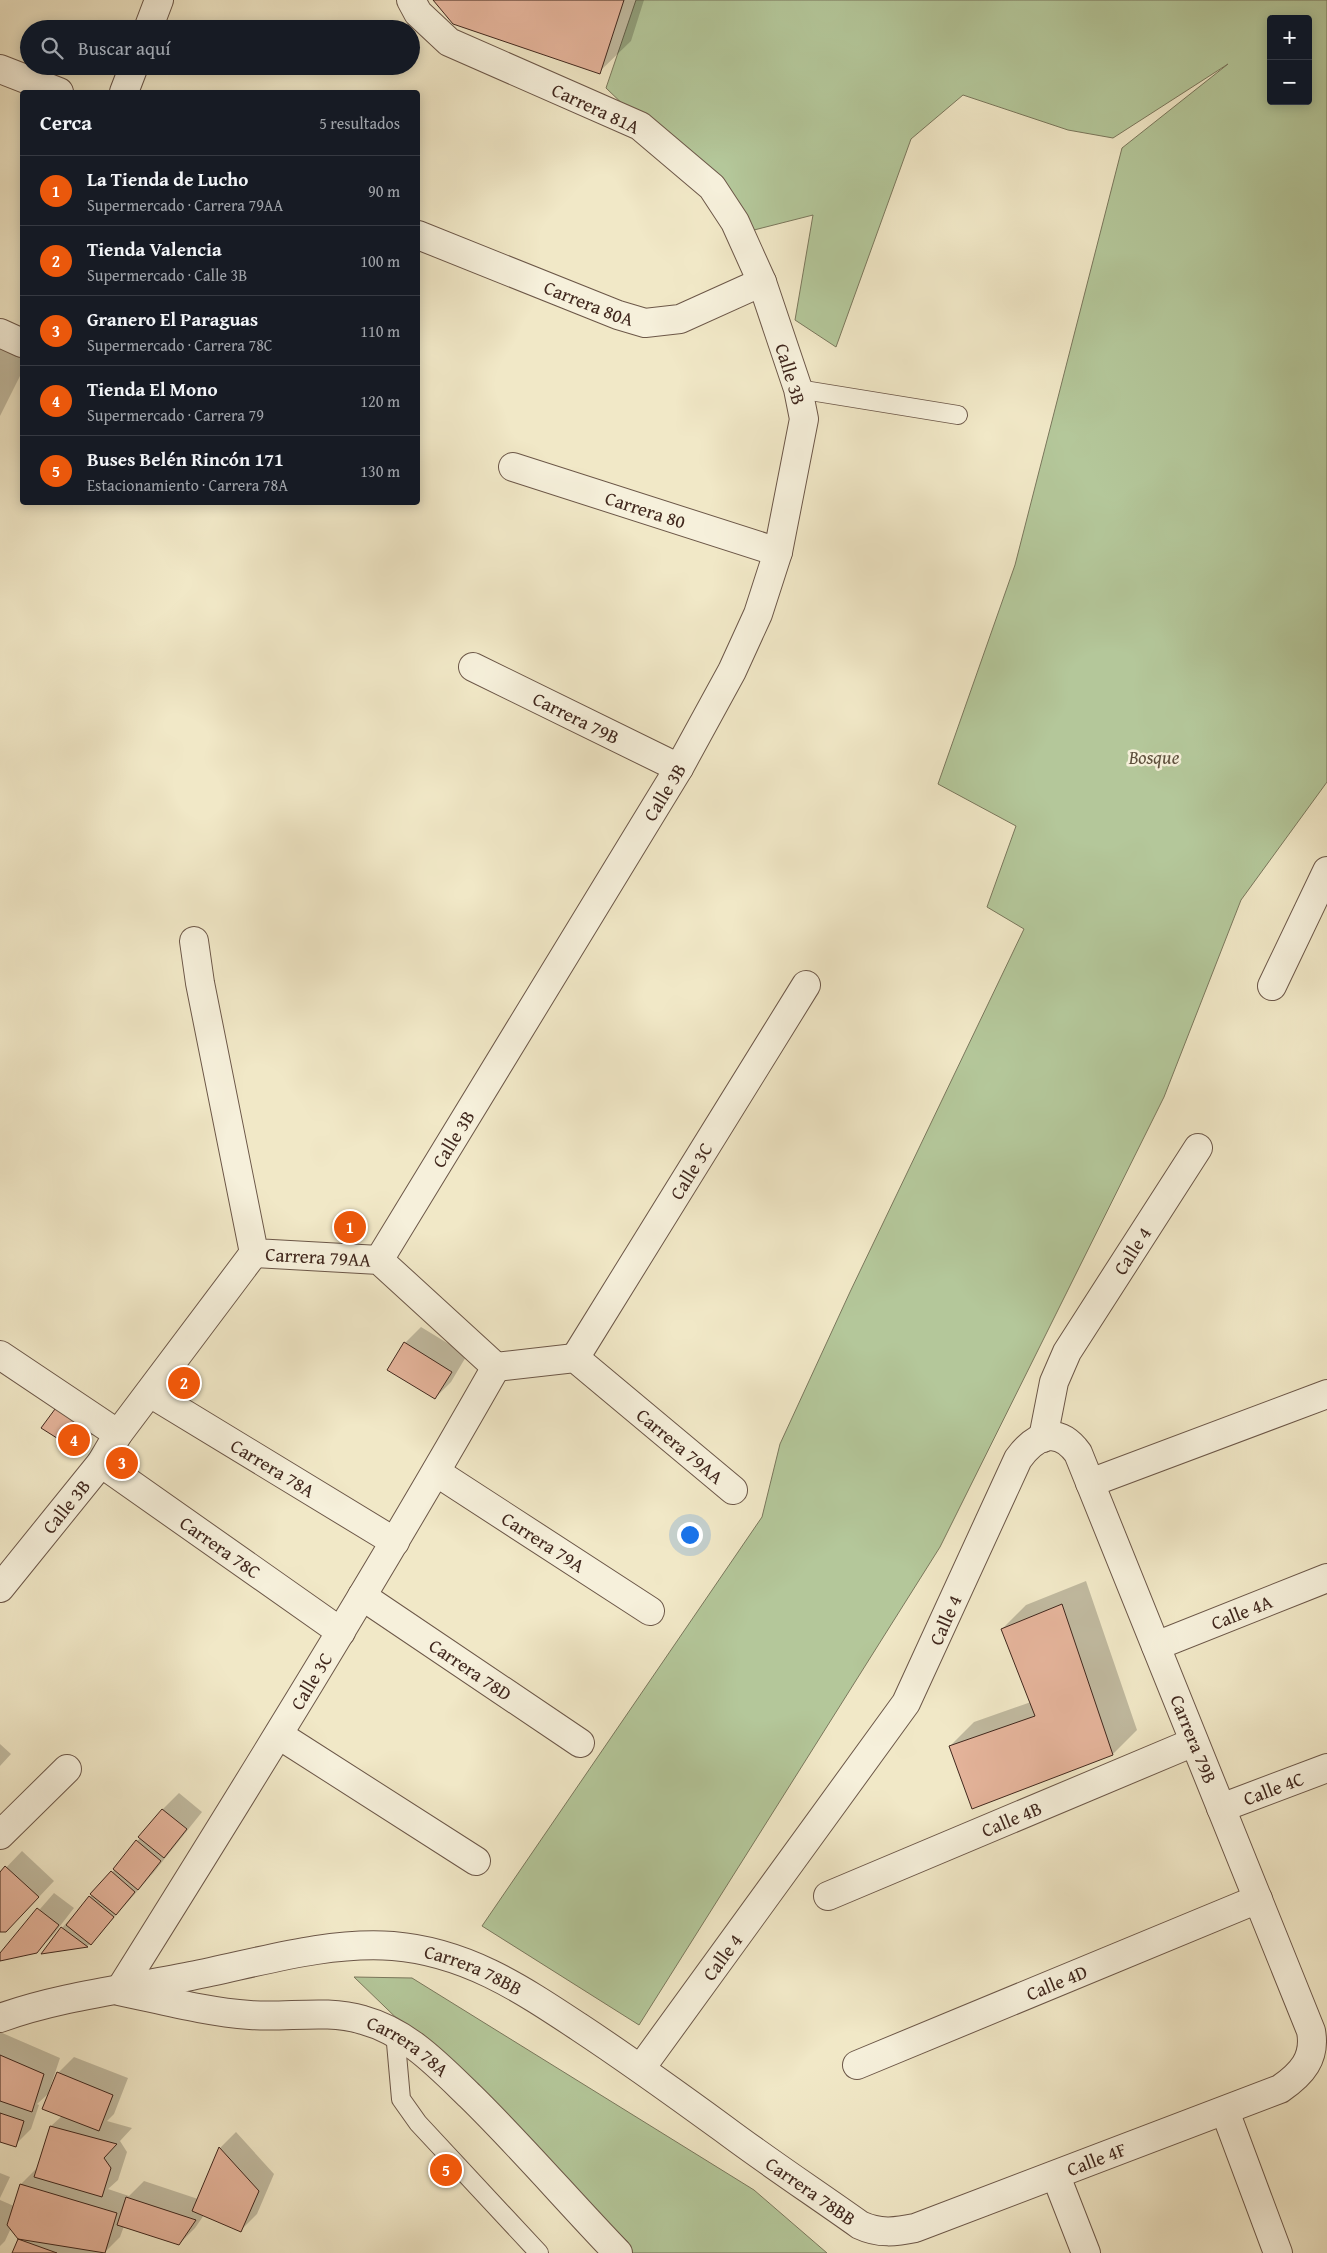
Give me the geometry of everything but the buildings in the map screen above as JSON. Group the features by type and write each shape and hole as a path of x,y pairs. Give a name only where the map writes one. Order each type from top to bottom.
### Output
{"street":[{"path":"151,20 159,0"},
{"name":"Carrera 81A","path":"411,0 418,13 449,42 640,126 674,153 712,187 735,222 762,282"},
{"path":"0,69 54,90"},
{"path":"125,90 131,75"},
{"name":"Carrera 80A","path":"420,236 618,315 645,322 680,319 762,282"},
{"name":"Calle 3B","path":"379,1260 679,768 732,671 758,614 778,552 804,419 798,389 762,282"},
{"path":"0,333 20,342"},
{"name":"Carrera 80","path":"513,467 778,552"},
{"name":"Carrera 79B","path":"473,667 679,768"},
{"path":"1272,986 1327,871"},
{"name":"Carrera 79AA","path":"194,941 200,983 254,1253 379,1260 496,1367"},
{"name":"Calle 3C","path":"575,1358 806,985"},
{"name":"Calle 4","path":"641,2068 902,1710 918,1680 1018,1459 1030,1444 1044,1438 1054,1382 1067,1352 1198,1148"},
{"name":"Calle 3B","path":"0,1588 101,1463 118,1434 254,1253"},
{"path":"0,1355 118,1434"},
{"path":"496,1367 575,1358"},
{"name":"Carrera 79AA","path":"575,1358 733,1490"},
{"name":"Calle 3C","path":"120,1991 279,1736 395,1542 496,1367"},
{"name":"Carrera 78A","path":"150,1392 395,1542"},
{"path":"1090,1483 1327,1394"},
{"name":"Carrera 79B","path":"1044,1438 1055,1436 1068,1440 1078,1452 1311,2031 1313,2045 1305,2065"},
{"name":"Carrera 78C","path":"101,1463 341,1632"},
{"name":"Carrera 79A","path":"436,1472 650,1611"},
{"name":"Calle 4A","path":"1156,1646 1327,1578"},
{"name":"Carrera 78D","path":"362,1596 580,1743"},
{"path":"279,1736 476,1861"},
{"name":"Calle 4B","path":"828,1896 1194,1742"},
{"name":"Calle 4C","path":"1221,1808 1327,1768"},
{"path":"0,1835 66,1769"},
{"name":"Calle 4D","path":"857,2065 1258,1899"},
{"name":"Carrera 78BB","path":"0,2018 20,2011 74,1998 120,1991 314,1951 358,1945 396,1946 439,1954 474,1964 528,1994 641,2068 737,2139 860,2225 879,2231"},
{"name":"Carrera 78A","path":"120,1991 213,2010 250,2015 328,2014 363,2020 395,2032 429,2057 504,2129 610,2251"},
{"name":"Calle 4F","path":"879,2231 890,2232 916,2228 1225,2111 1280,2089 1294,2079 1305,2065"},
{"path":"1225,2111 1278,2253"},
{"path":"1056,2176 1086,2253"}],"lane":[{"path":"798,389 958,415"},
{"path":"395,2032 401,2099 418,2123 539,2253"}],"green space":[{"name":"Bosque","path":"636,0 1327,0 1327,782 1241,900 1164,1097 940,1547 639,2025 482,1926 762,1517 780,1444 850,1292 1024,929 987,907 1016,826 938,784 1015,565 1122,148 1228,64 1113,138 1068,130 963,95 911,139 836,347 795,320 813,215 754,230 606,88"},
{"path":"354,1977 412,1978 754,2190 827,2253 625,2253 628,2242"}],"place":[{"name":"La Tienda de Lucho","path":"350,1227"},
{"name":"Tienda Valencia","path":"184,1383"},
{"name":"Tienda El Mono","path":"74,1440"},
{"name":"Granero El Paraguas","path":"122,1463"},
{"name":"Buses Belén Rincón 171","path":"446,2170"}]}
